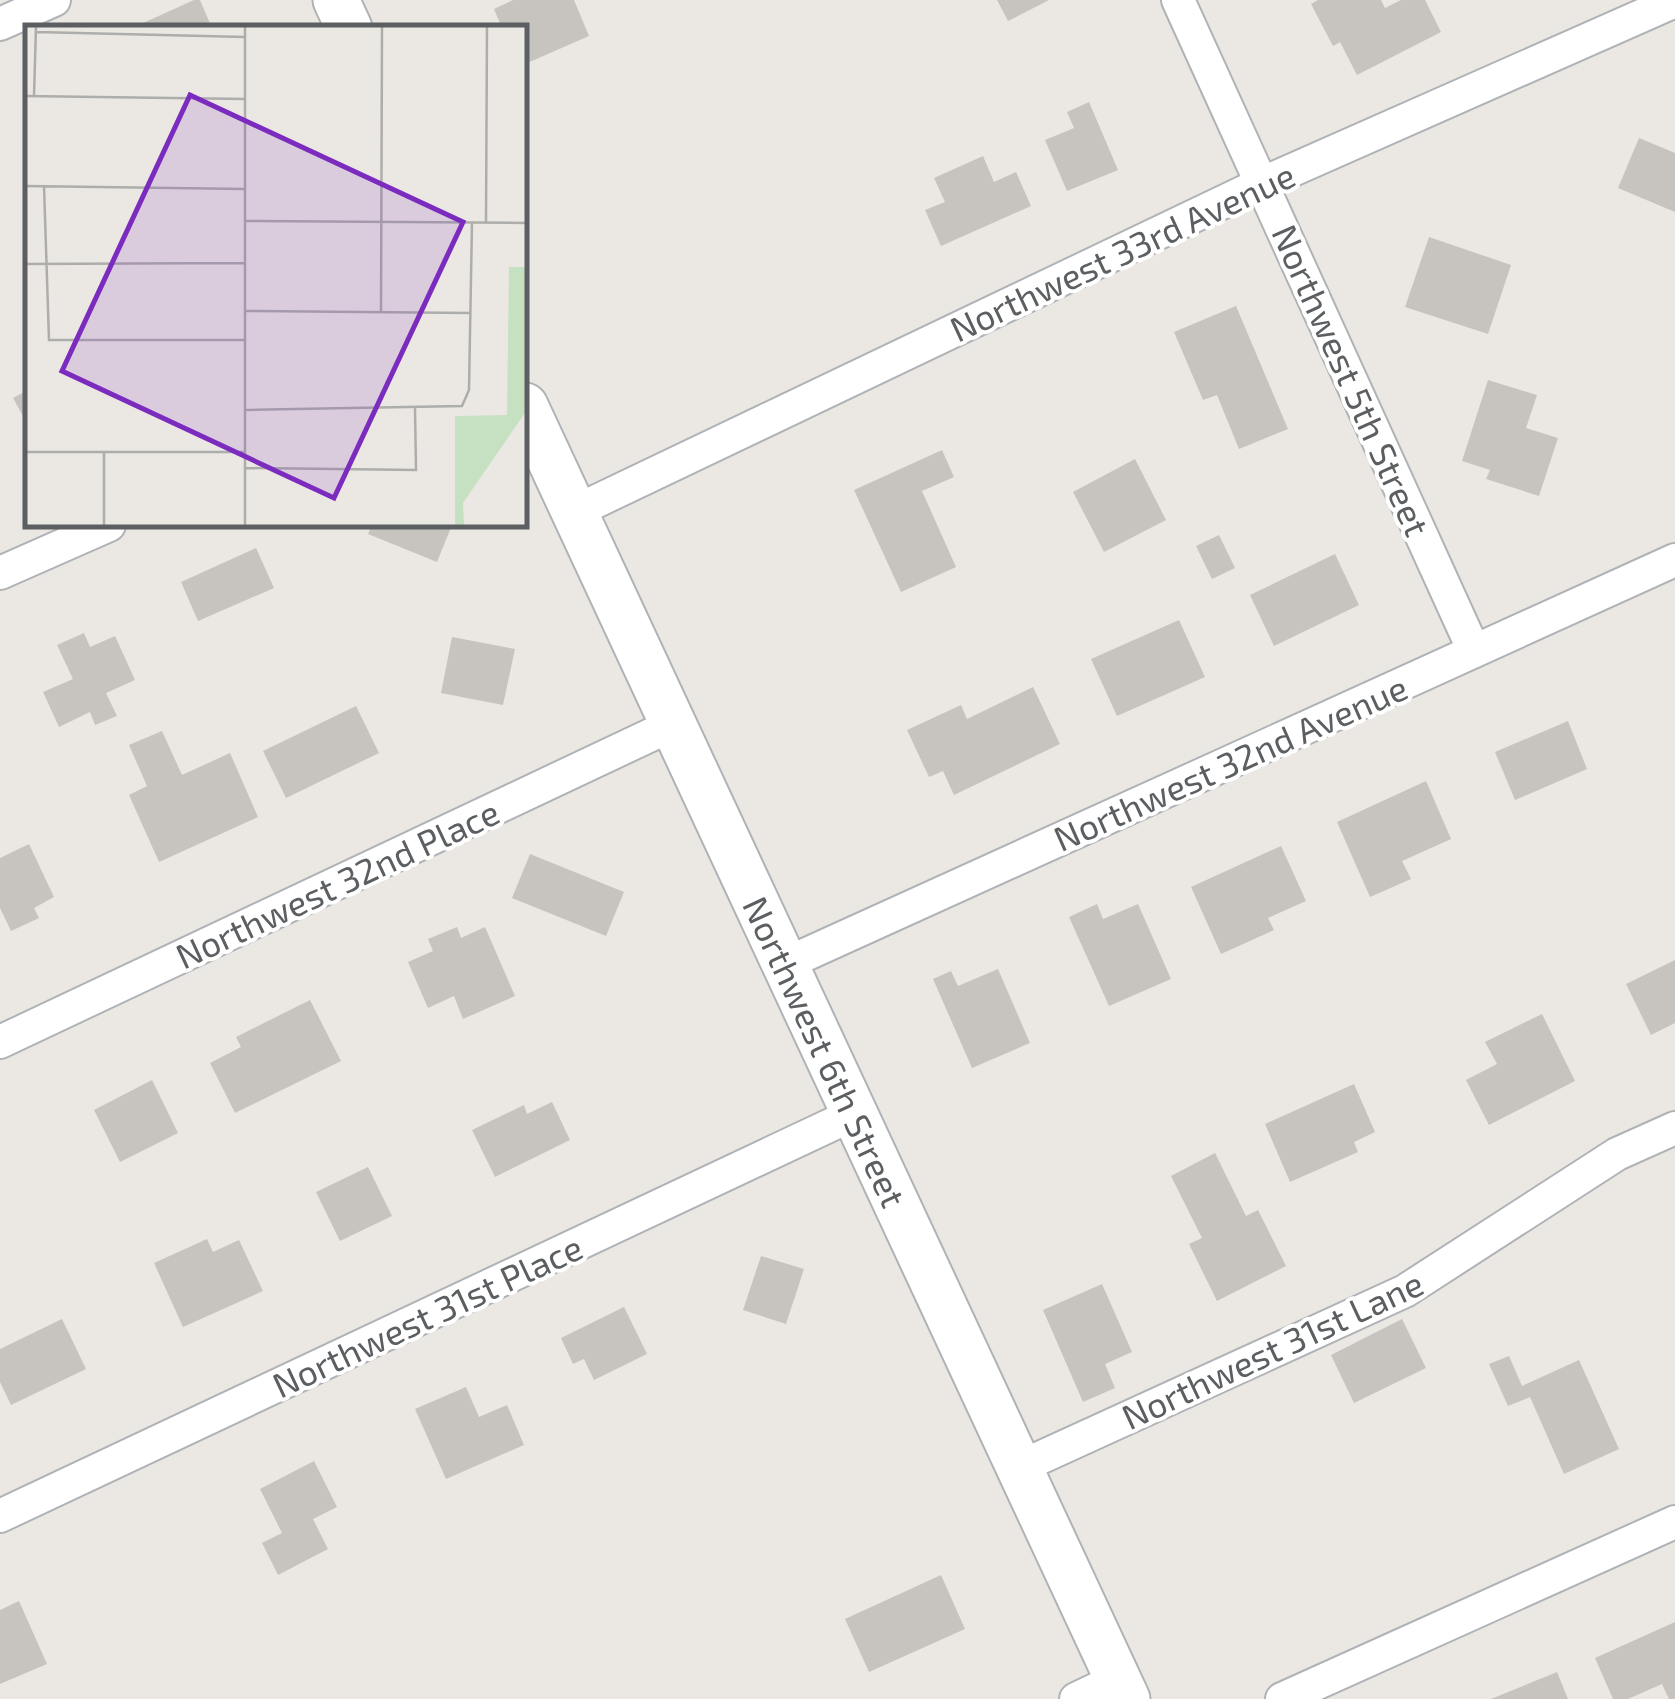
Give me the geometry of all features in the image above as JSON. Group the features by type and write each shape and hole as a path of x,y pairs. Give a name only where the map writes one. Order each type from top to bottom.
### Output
{"main road":[{"path":"336,0 348,25"},
{"name":"Northwest 6th Street","path":"528,412 1123,1689"}],"street":[{"path":"0,24 54,0"},
{"name":"Northwest 5th Street","path":"1178,0 1474,651"},
{"name":"Northwest 33rd Avenue","path":"574,512 1263,183 1675,2"},
{"path":"0,573 102,528"},
{"name":"Northwest 32nd Avenue","path":"785,964 1675,560"},
{"name":"Northwest 32nd Place","path":"0,1042 674,724"},
{"name":"Northwest 31st Place","path":"0,1516 854,1114"},
{"name":"Northwest 31st Lane","path":"1018,1468 1405,1291 1617,1154 1675,1128"},
{"path":"1282,1699 1675,1522"},
{"path":"1076,1699 1123,1689"}],"building":[{"path":"200,0 211,25 139,25"},
{"path":"513,0 574,0 589,36 528,63 528,25 501,25 494,9"},
{"path":"997,0 1049,0 1008,21"},
{"path":"1318,0 1381,0 1385,8 1401,0 1425,0 1441,32 1357,75 1340,42 1333,46 1311,4"},
{"path":"1089,102 1118,170 1067,191 1045,140 1074,128 1067,112"},
{"path":"1639,138 1675,153 1675,212 1618,188"},
{"path":"983,156 994,182 1016,172 1031,206 941,246 925,210 945,202 934,178"},
{"path":"1429,237 1511,265 1488,334 1405,307"},
{"path":"1236,306 1288,429 1239,449 1217,395 1203,400 1174,332"},
{"path":"1488,380 1537,395 1526,428 1558,438 1539,496 1486,479 1490,470 1462,461"},
{"path":"25,392 25,420 13,398"},
{"path":"942,450 954,477 922,491 956,567 901,592 854,490"},
{"path":"1135,459 1166,520 1104,552 1073,492"},
{"path":"371,528 451,528 437,562 368,534"},
{"path":"1219,535 1235,568 1212,579 1196,546"},
{"path":"256,548 274,588 198,621 181,582"},
{"path":"1335,554 1359,605 1274,646 1250,595"},
{"path":"1179,620 1205,677 1117,716 1091,659"},
{"path":"84,633 90,647 115,636 135,680 106,693 117,716 95,725 90,712 59,727 43,692 73,679 57,645"},
{"path":"452,637 515,649 503,705 441,693"},
{"path":"1033,687 1060,744 954,795 943,771 929,777 907,730 961,705 967,719"},
{"path":"356,706 379,753 286,798 263,751"},
{"path":"1568,721 1587,769 1515,800 1495,752"},
{"path":"162,731 182,775 230,753 258,817 159,862 129,795 147,786 129,745"},
{"path":"1426,781 1451,839 1402,861 1411,879 1370,897 1337,822"},
{"path":"29,844 54,897 34,908 39,918 11,931 0,908 0,858"},
{"path":"1281,846 1306,901 1268,918 1274,930 1221,954 1191,887"},
{"path":"530,854 624,892 606,936 512,898"},
{"path":"1097,904 1103,919 1138,904 1171,979 1109,1006 1069,917"},
{"path":"457,927 461,938 485,927 515,996 463,1019 454,996 428,1008 408,962 433,951 428,939"},
{"path":"1675,960 1675,1023 1651,1035 1626,984"},
{"path":"998,969 1030,1043 972,1068 933,979 951,971 958,986"},
{"path":"310,1000 341,1061 235,1113 210,1063 241,1047 236,1037"},
{"path":"1542,1014 1575,1081 1489,1125 1466,1080 1497,1064 1485,1042"},
{"path":"152,1080 178,1133 120,1162 94,1110"},
{"path":"1354,1084 1375,1132 1354,1142 1358,1152 1290,1182 1265,1124"},
{"path":"552,1102 570,1140 495,1177 472,1130 524,1105 527,1114"},
{"path":"1215,1153 1246,1216 1258,1210 1286,1266 1217,1301 1189,1244 1202,1238 1171,1176"},
{"path":"368,1167 392,1216 340,1241 316,1192"},
{"path":"207,1239 213,1252 239,1240 263,1291 183,1327 154,1263"},
{"path":"761,1256 804,1269 786,1324 743,1310"},
{"path":"1102,1284 1132,1352 1105,1364 1115,1388 1083,1402 1043,1310"},
{"path":"624,1307 647,1354 594,1380 584,1359 573,1364 561,1338"},
{"path":"62,1319 86,1369 11,1405 0,1382 0,1349"},
{"path":"1402,1319 1426,1368 1354,1403 1331,1355"},
{"path":"1509,1356 1522,1386 1579,1360 1619,1449 1564,1474 1530,1397 1508,1406 1489,1364"},
{"path":"466,1387 479,1417 507,1405 524,1445 446,1479 415,1409"},
{"path":"314,1461 337,1507 313,1519 328,1549 278,1575 262,1543 282,1533 260,1489"},
{"path":"941,1575 965,1629 869,1672 845,1619"},
{"path":"19,1601 47,1664 0,1684 0,1610"},
{"path":"1675,1622 1675,1699 1669,1699 1662,1684 1628,1699 1613,1699 1595,1658"},
{"path":"1557,1672 1568,1699 1491,1699"}]}
